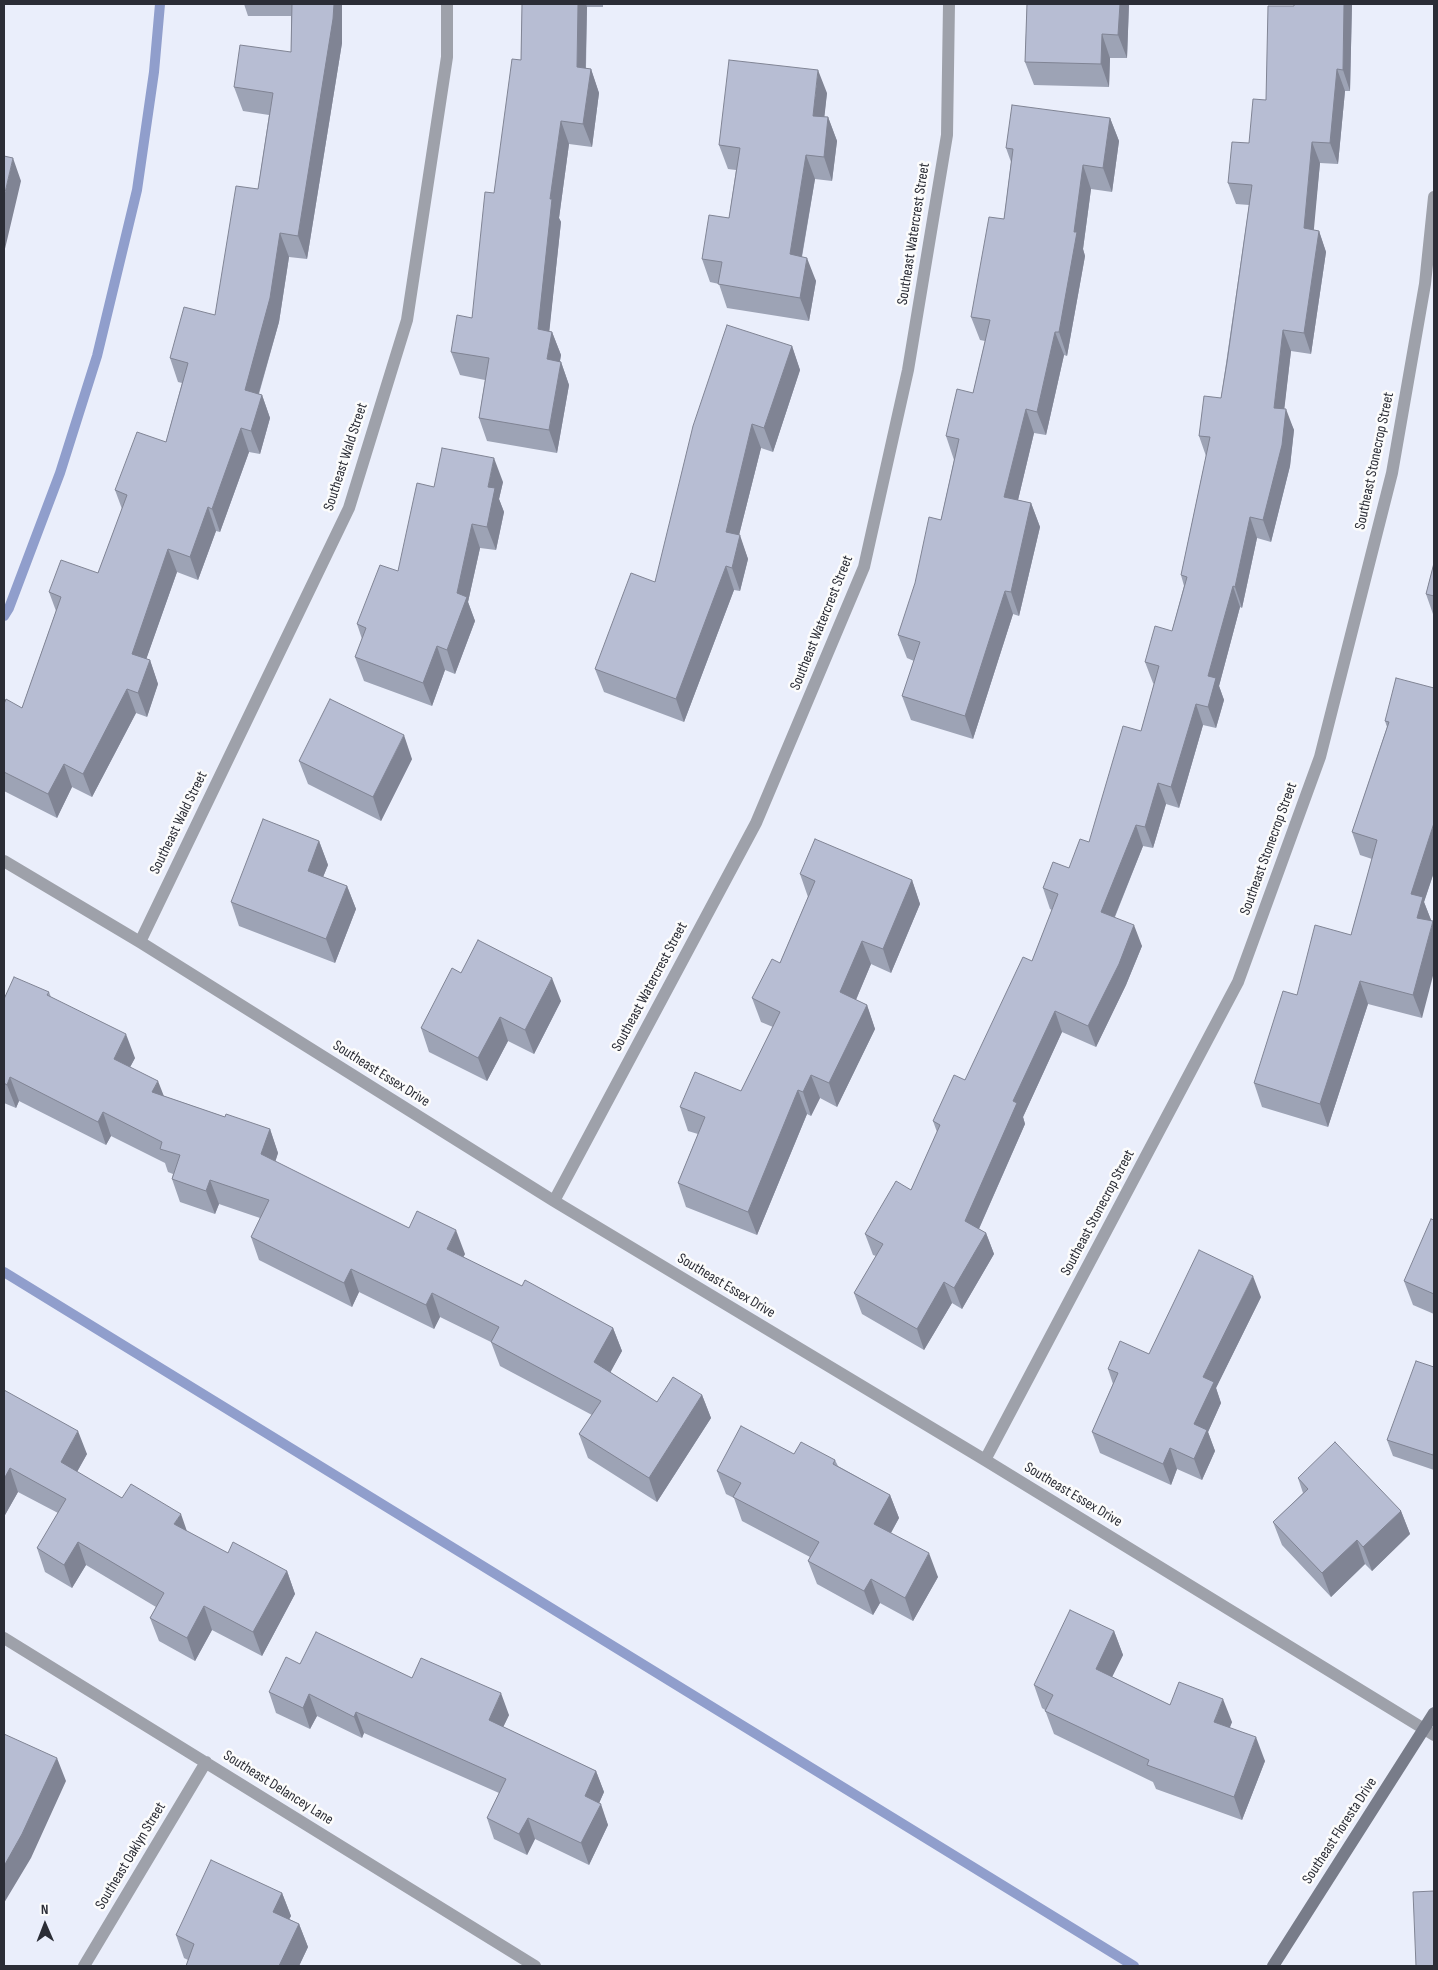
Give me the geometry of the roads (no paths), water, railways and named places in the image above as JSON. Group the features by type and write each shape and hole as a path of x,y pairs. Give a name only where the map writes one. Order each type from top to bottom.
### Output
{"street":[{"name":"Southeast Wald Street","path":"140,942 349,508 407,320 447,57 447,4"},
{"name":"Southeast Watercrest Street","path":"554,1201 756,823 864,567 908,370 947,135 949,4"},
{"name":"Southeast Stonecrop Street","path":"986,1460 1238,982 1320,757 1392,473 1425,284 1434,197"},
{"name":"Southeast Essex Drive","path":"4,861 140,942 554,1201 986,1460 1430,1732"},
{"name":"Southeast Delancey Lane","path":"4,1638 535,1966"},
{"name":"Southeast Floresta Drive","path":"1273,1966 1430,1732 1434,1713"},
{"name":"Southeast Oaklyn Street","path":"84,1966 206,1762"}],"waterway":[{"path":"4,616 9,608 60,473 97,356 137,190 154,72 160,4"},
{"path":"4,1272 1134,1966"}]}
